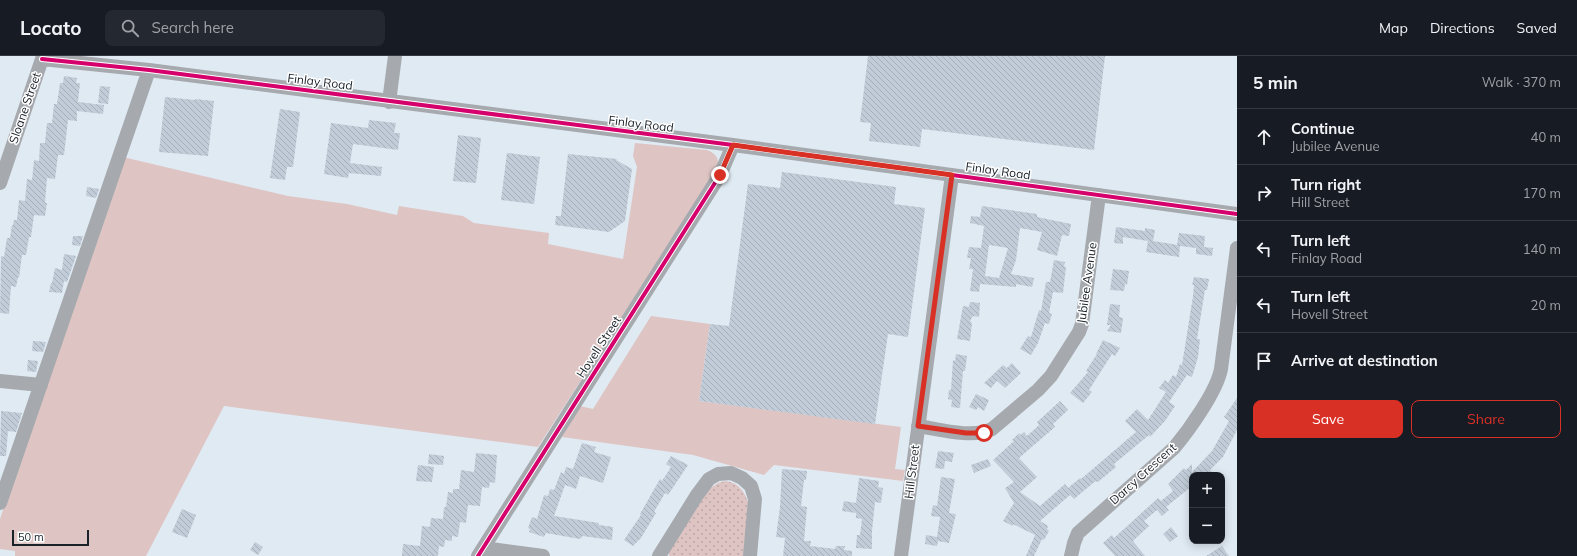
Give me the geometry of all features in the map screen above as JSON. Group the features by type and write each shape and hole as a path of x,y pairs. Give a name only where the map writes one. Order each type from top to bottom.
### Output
{"street":[{"path":"389,102 395,56"},
{"name":"Finlay Road","path":"42,58 148,70 733,145 1237,214"},
{"name":"Sloane Street","path":"0,183 42,58"},
{"path":"0,503 148,70"},
{"name":"Hovell Street","path":"480,552 720,175 733,145"},
{"name":"Hill Street","path":"901,556 952,175"},
{"name":"Jubilee Avenue","path":"918,426 966,433 984,433 992,429 1038,390 1051,376 1079,332 1082,324 1099,195"},
{"name":"Darcy Crescent","path":"1071,556 1078,533 1174,448 1183,437 1215,388 1220,378 1237,248"},
{"path":"0,381 41,386"},
{"path":"659,556 693,501 709,479 718,474 731,473 742,478 751,486 755,499 750,556"},
{"path":"480,552 543,556"}],"shaded area":[{"path":"635,143 707,150 716,156 718,168 538,447 224,406 146,556 15,556 15,551 0,549 0,519 123,157 288,196 347,204 397,215 399,206 463,216 474,223 549,233 548,244 623,259 637,167 633,156"},
{"path":"651,316 710,324 699,401 901,427 895,469 905,470 903,481 774,465 764,475 693,455 562,437 580,406 593,409"},
{"path":"725,481 737,485 745,494 748,502 744,556 669,556 669,550 708,490 718,483"}],"building":[{"path":"868,56 1105,56 1094,150 922,129 920,147 869,141 871,123 860,122"},
{"path":"64,76 77,78 76,83 80,83 78,102 104,105 103,114 77,111 77,121 68,120 64,155 58,155 55,179 47,178 45,203 47,203 45,216 34,215 31,237 29,237 26,255 22,255 19,278 18,277 16,287 11,286 9,314 0,313 1,256 4,257 7,238 10,238 14,220 17,220 19,200 25,201 27,179 32,180 34,160 39,161 40,143 45,143 47,123 52,123 54,104 57,104 60,83 63,83"},
{"path":"100,86 110,87 108,104 98,103"},
{"path":"165,97 214,101 208,156 159,152"},
{"path":"280,109 300,112 293,167 287,167 285,180 270,178"},
{"path":"369,120 396,123 394,133 400,133 398,150 353,144 350,163 382,167 381,176 349,173 348,178 324,174 331,123 368,128"},
{"path":"458,135 481,138 476,183 453,181"},
{"path":"507,153 540,157 534,204 501,200"},
{"path":"568,154 617,159 616,160 632,169 625,221 609,232 555,225 556,216 561,216"},
{"path":"782,172 896,187 894,204 925,208 908,337 888,334 875,424 699,401 710,324 729,326 748,184 780,188"},
{"path":"87,187 99,189 96,198 86,196"},
{"path":"982,206 1037,214 1037,217 1071,224 1069,236 1062,235 1057,256 1037,250 1042,232 1020,228 1016,260 1011,274 1034,278 1032,287 1016,284 1016,287 980,284 979,292 970,291 973,269 969,269 971,258 967,258 969,247 981,248 984,226 970,223 971,216 980,217","holes":["989,245 1008,248 999,278 985,276"]},
{"path":"1116,227 1145,231 1145,228 1155,230 1153,241 1177,245 1179,233 1205,236 1204,247 1213,248 1212,256 1196,254 1196,248 1180,246 1179,257 1146,252 1148,241 1123,237 1123,244 1114,243"},
{"path":"73,236 83,236 80,246 72,245"},
{"path":"64,254 76,256 67,282 64,281 62,293 49,292 55,268 62,270"},
{"path":"1054,260 1065,262 1064,266 1066,267 1063,293 1053,292 1049,313 1052,314 1049,324 1045,323 1038,343 1031,355 1020,349 1028,336 1031,337 1039,310 1041,311 1046,282 1050,282"},
{"path":"1113,269 1129,271 1127,285 1125,284 1124,291 1110,290"},
{"path":"1194,277 1209,279 1207,290 1205,290 1197,339 1200,339 1198,357 1192,377 1187,375 1169,402 1175,406 1165,421 1150,437 1149,435 1114,464 1116,467 1074,499 1070,495 1040,521 1048,526 1047,529 1049,531 1044,540 1042,539 1034,556 1026,556 1035,535 1013,524 1013,526 1003,521 1014,503 1005,488 1014,482 993,460 1014,441 1012,440 1019,433 1020,435 1024,432 1027,436 1039,425 1037,422 1060,401 1068,410 1053,424 1055,427 1019,458 1037,477 1020,492 1040,506 1065,484 1068,488 1080,478 1081,479 1136,432 1125,421 1137,409 1148,420 1166,392 1159,388 1165,380 1168,383 1173,375 1176,377 1180,364 1182,365 1193,296 1194,285 1192,285"},
{"path":"970,302 980,303 979,317 973,316 970,321 972,323 970,341 957,339 963,306 969,307"},
{"path":"1110,304 1120,305 1119,317 1123,318 1121,333 1107,331 1111,325 1107,325"},
{"path":"1103,340 1120,348 1115,356 1112,354 1089,390 1092,392 1083,403 1070,393 1088,372 1086,371 1097,354"},
{"path":"33,341 46,342 43,352 32,351"},
{"path":"956,354 967,356 965,371 963,371 960,408 951,407 952,400 948,399 949,390 951,390 953,360 955,361"},
{"path":"28,360 38,361 36,372 27,371"},
{"path":"1012,363 1021,373 1005,388 997,381 991,388 984,383 1003,365 1007,368"},
{"path":"976,394 989,400 984,411 978,407 976,410 969,407"},
{"path":"1237,398 1237,430 1223,457 1210,470 1212,472 1192,472 1212,451 1229,421 1224,417"},
{"path":"1,411 22,413 16,432 8,431 6,456 0,456"},
{"path":"582,443 596,447 594,452 611,457 603,483 580,476 576,489 565,485 554,516 599,523 599,525 613,527 612,540 582,536 580,539 546,533 544,537 529,532 530,529 528,528 532,517 537,519 544,495 548,496 550,489 554,490 561,472 564,474 566,467 573,469"},
{"path":"938,451 954,453 952,462 945,461 944,469 935,468"},
{"path":"476,453 497,455 495,483 490,482 489,488 482,487 480,506 468,505 466,523 460,522 458,537 452,536 452,541 445,540 444,547 439,546 438,556 402,556 403,544 420,546 422,526 430,527 431,518 443,519 444,507 446,507 448,492 453,493 453,489 459,489 461,470 474,472"},
{"path":"429,454 444,456 443,465 428,464"},
{"path":"671,456 688,465 668,495 665,493 654,512 656,513 641,538 633,546 624,540 641,515 640,514 660,479 662,481 671,467 666,464"},
{"path":"988,459 991,466 974,473 971,465"},
{"path":"1192,464 1192,472 1189,472 1189,488 1166,507 1169,510 1162,516 1157,510 1144,521 1149,526 1133,541 1145,556 1115,556 1103,543 1112,535 1114,538 1158,498 1161,501 1173,491 1168,484 1184,468 1186,470"},
{"path":"418,465 434,467 432,482 416,481"},
{"path":"782,469 807,471 806,480 804,480 801,506 807,507 804,541 811,541 810,546 835,549 836,546 845,546 844,550 852,551 852,556 783,556 785,538 776,537 780,507"},
{"path":"941,477 955,479 949,513 956,514 949,543 938,541 937,546 925,544 926,535 937,537 940,517 931,516 933,505 937,506"},
{"path":"859,478 879,481 878,487 883,488 881,503 875,502 872,549 856,548 857,535 860,535 862,519 856,518 856,513 842,511 844,501 856,503"},
{"path":"182,509 196,515 187,538 172,532"},
{"path":"1171,527 1178,536 1170,542 1163,534"},
{"path":"255,542 263,547 258,555 250,550"},
{"path":"1222,546 1229,556 1206,556"}],"cycle path":[{"path":"42,59 149,70 733,145 1237,214"},
{"path":"478,556 720,175 733,145"}],"route":[{"path":"720,175 733,145 952,175 918,426 966,433 984,433"}]}
